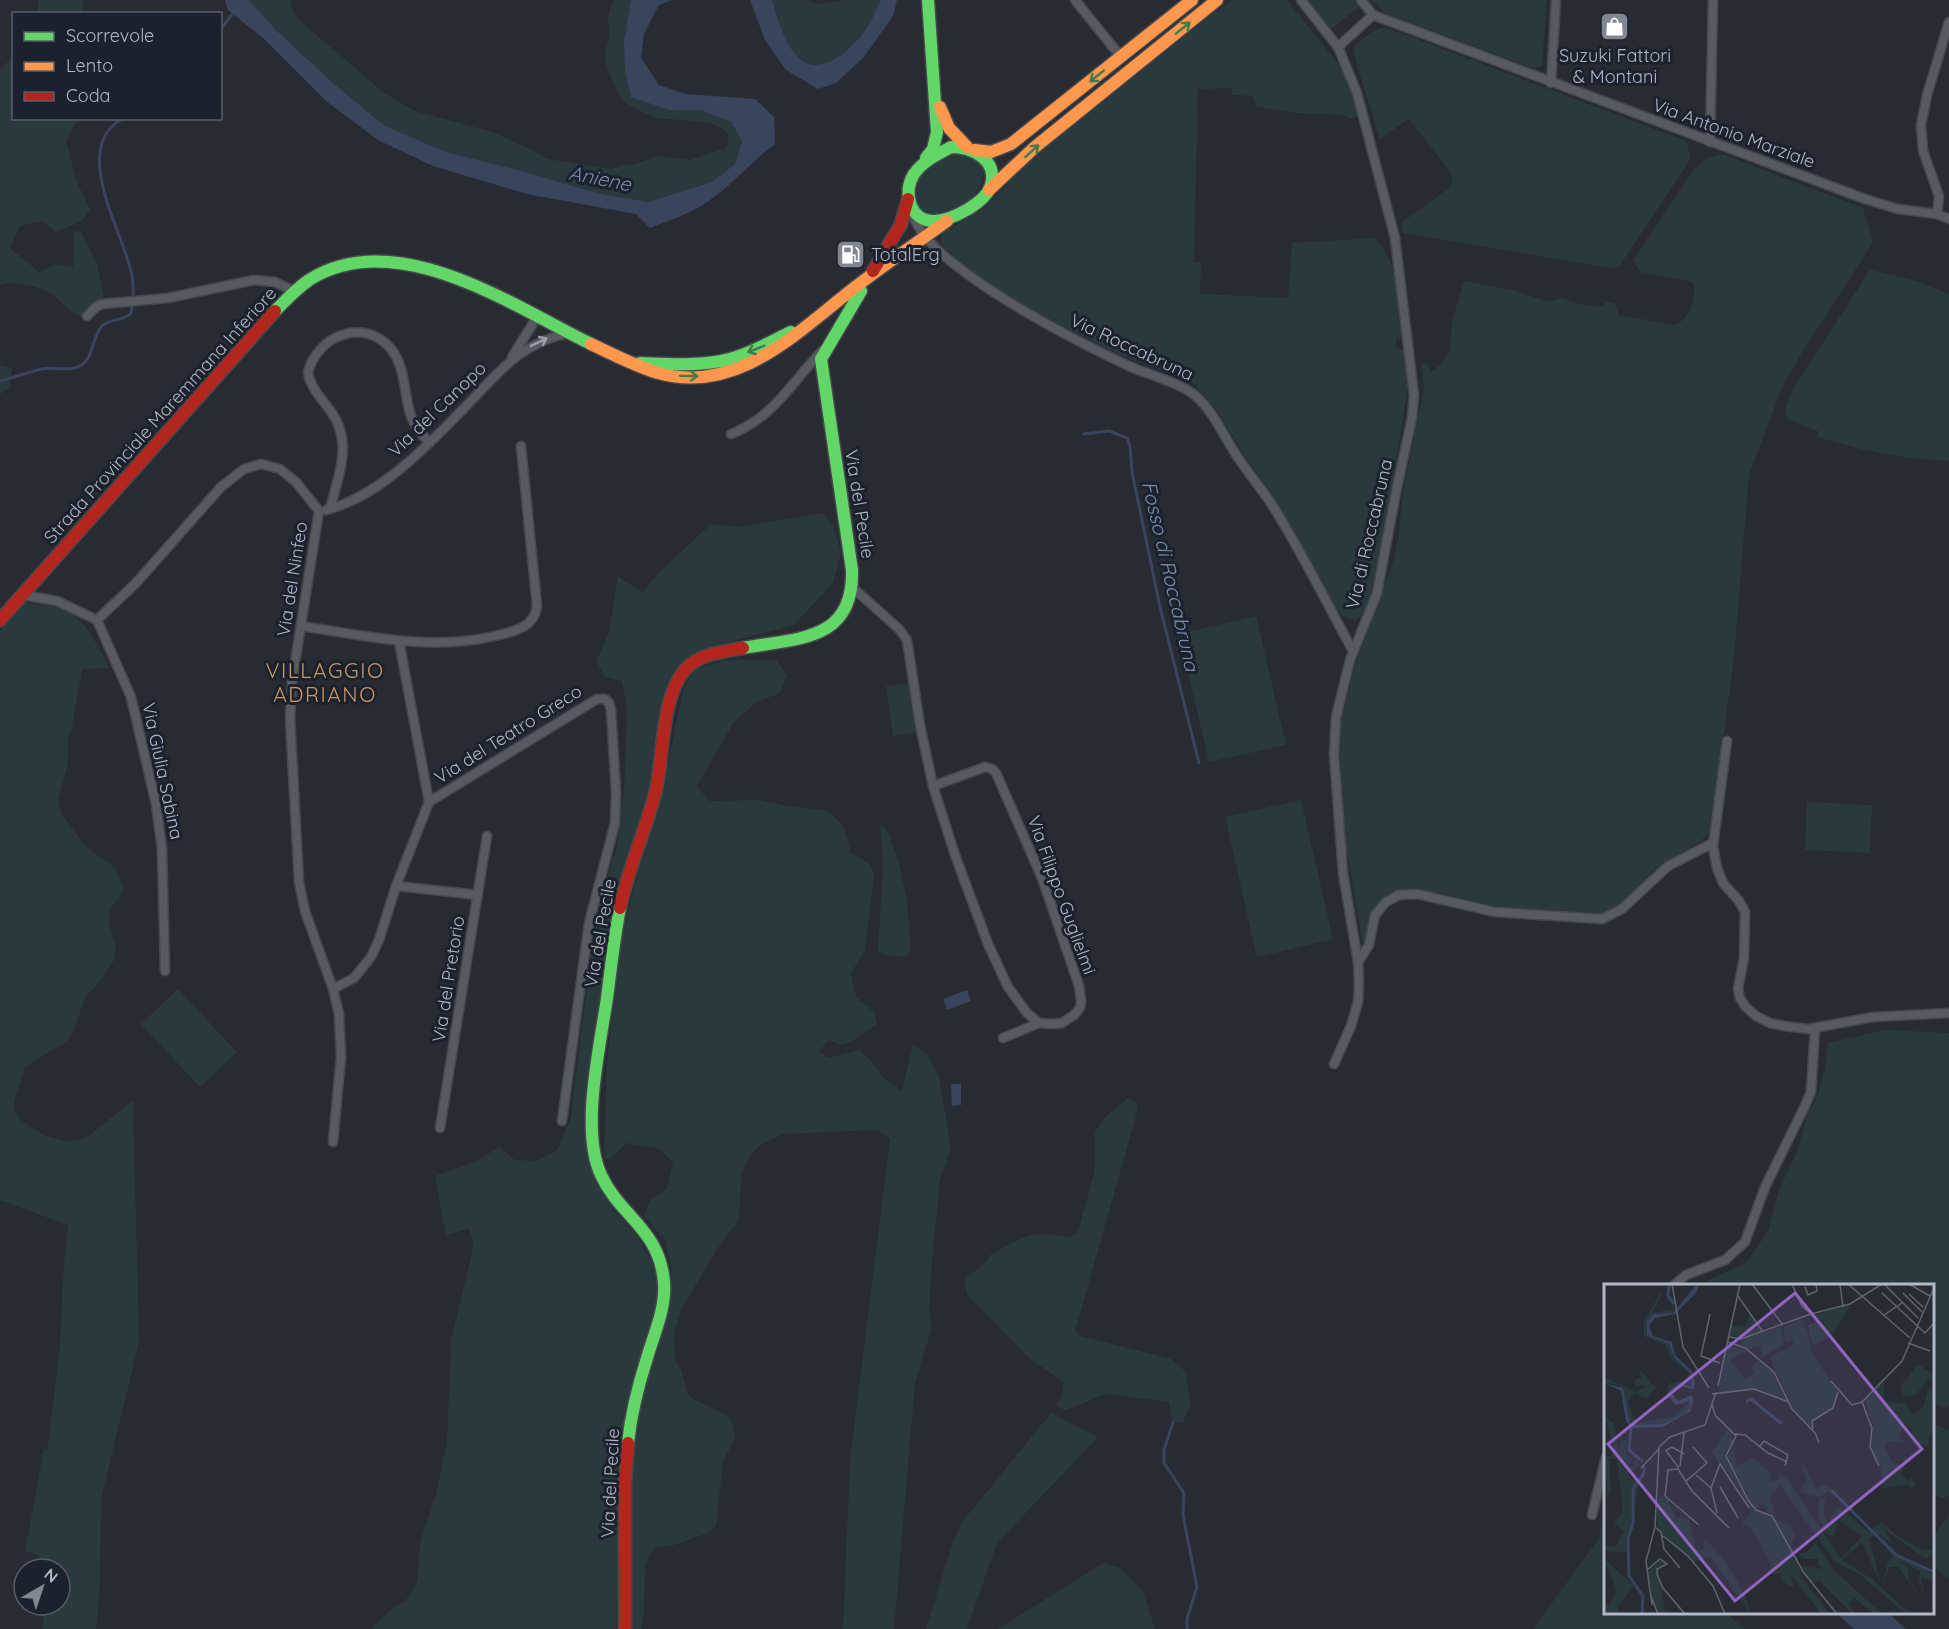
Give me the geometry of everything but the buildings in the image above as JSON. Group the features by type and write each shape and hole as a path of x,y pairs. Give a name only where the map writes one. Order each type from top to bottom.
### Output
{"main road":[{"path":"928,0 936,93 937,136 933,148 910,178 908,199 913,212 925,221 947,221 970,208 1035,147 1217,0"},
{"path":"923,161 951,147 992,152 1011,144 1192,0"},
{"path":"936,93 949,128 989,168 992,181 989,190"},
{"name":"Strada Provinciale Maremmana Inferiore","path":"869,277 901,224 908,199"},
{"name":"Strada Provinciale Maremmana Inferiore","path":"0,620 174,422 271,316 315,277 342,267 366,262 400,263 428,268 456,277 600,349 656,373 701,376 745,367 763,359 869,277 947,221"},
{"name":"Via del Pecile","path":"625,1629 624,1520 628,1440 642,1376 662,1309 664,1284 662,1262 657,1248 639,1222 608,1186 598,1169 595,1156 596,1077 622,898 655,794 671,700 683,672 690,664 705,656 825,631 844,611 852,587 852,570 821,359 828,344 855,304 861,291 857,286"}],"street":[{"path":"1075,0 1121,57"},
{"name":"Via di Roccabruna","path":"1301,0 1338,47 1357,93 1392,224 1414,395 1412,418 1377,593 1353,651 1336,717 1334,753 1344,873 1358,962 1359,991 1356,1012 1344,1045 1334,1064"},
{"name":"Via Antonio Marziale","path":"1360,0 1373,15 1551,83 1865,199 1898,209 1937,214 1949,219"},
{"path":"1551,83 1556,0"},
{"path":"1710,142 1713,0"},
{"path":"1338,47 1373,15"},
{"path":"1937,214 1939,196 1923,151 1921,125 1927,95 1949,22"},
{"path":"913,212 917,227 926,238"},
{"name":"Via Roccabruna","path":"926,238 969,274 1027,313 1111,357 1187,390 1199,400 1279,516 1353,651"},
{"path":"87,316 99,305 168,298 254,280 275,282 296,292"},
{"path":"512,358 537,317"},
{"path":"330,509 342,463 343,443 338,424 313,387 308,372 318,353 331,340 346,334 362,332 374,335 387,344 401,367 413,421 429,443"},
{"path":"512,358 541,340 569,333"},
{"path":"730,434 754,423 770,411 828,344"},
{"name":"Via del Canopo","path":"319,511 350,502 398,470 429,443 512,358"},
{"path":"301,626 399,641 442,643 474,640 513,631 529,623 534,618 537,604 521,446"},
{"name":"Via del Ninfeo","path":"97,620 136,583 221,487 244,469 261,464 279,469 296,482 319,511 292,682 290,710 297,864 305,911 333,989 339,1014 341,1047 333,1142"},
{"path":"852,587 899,629 907,640 920,726 933,786 961,873 995,961 1019,1004 1039,1023 1003,1038"},
{"path":"23,595 57,601 97,620"},
{"name":"Via Giulia Sabina","path":"97,620 131,697 156,804 162,849 165,971"},
{"path":"399,641 429,802"},
{"name":"Via del Teatro Greco","path":"333,989 354,978 369,961 381,936 396,886 429,802 597,699 605,699"},
{"name":"Via del Pecile","path":"562,1122 589,923 615,823 616,792 611,708 605,699"},
{"path":"1727,741 1713,843 1717,868 1723,883 1745,912 1744,958 1738,989 1741,1001 1756,1016 1770,1023 1815,1029 1878,1016 1949,1013"},
{"name":"Via Filippo Guglielmi","path":"933,786 987,766 994,770 1003,787 1047,892 1081,994 1080,1008 1070,1019 1054,1024 1039,1023"},
{"name":"Via del Pretorio","path":"440,1128 487,836"},
{"path":"1358,962 1369,945 1375,915 1384,903 1397,896 1416,894 1496,912 1602,919 1622,909 1668,866 1713,843"},
{"path":"396,886 478,895"},
{"path":"1676,1284 1689,1274 1725,1260 1745,1242 1767,1181 1809,1096 1812,1083 1815,1029"},
{"path":"1592,1515 1604,1461"}],"shaded area":[{"path":"39,0 82,0 84,6 82,12 37,12"},
{"path":"249,0 290,0 292,10 299,20 383,92 415,111 492,132 547,159 611,169 658,156 690,160 726,148 729,138 725,131 717,126 655,117 626,103 619,95 605,58 609,33 608,19 614,0 631,0 624,40 669,110 700,110 731,122 742,141 735,164 712,182 648,202 597,193 446,152 385,126 333,83 276,30"},
{"path":"772,0 807,0 821,4 846,0 881,0 868,26 858,39 835,59 817,65 808,64 800,59 790,47"},
{"path":"1233,0 1287,0 1340,66 1347,78 1358,116 1352,119 1343,115 1297,113 1256,107 1253,96 1232,95 1231,88 1198,89 1194,262 1201,262 1200,294 1288,298 1292,243 1374,238 1389,259 1397,284 1403,337 1397,337 1395,347 1405,351 1408,388 1380,559 1367,606 1355,621 1342,616 1333,604 1272,495 1216,409 1193,383 1120,355 1028,308 978,277 945,248 942,240 944,232 985,208 1029,161 1212,14"},
{"path":"1308,0 1355,0 1360,6 1331,29"},
{"path":"1371,0 1547,0 1542,65 1531,67 1385,13"},
{"path":"1375,29 1390,29 1686,141 1690,155 1689,162 1619,267 1610,268 1403,233 1401,223 1448,189 1452,179 1450,172 1409,119 1380,139 1353,47"},
{"path":"12,58 12,120 77,120 66,141 77,182 90,209 82,221 56,232 42,221 20,226 10,248 39,272 57,264 73,267 74,231 81,232 97,264 104,296 84,317 73,312 46,291 17,284 0,285 0,69"},
{"path":"958,152 975,158 983,168 983,179 977,191 955,210 942,214 924,212 916,204 913,193 918,177 941,158"},
{"path":"1722,154 1863,208 1872,244 1801,354 1781,390 1749,475 1734,658 1711,829 1702,840 1663,863 1625,900 1600,914 1549,913 1496,906 1439,893 1410,891 1396,893 1380,902 1373,912 1366,943 1364,943 1345,841 1339,735 1342,713 1358,657 1392,566 1398,539 1403,493 1424,388 1421,363 1427,364 1431,372 1440,365 1450,351 1452,321 1464,281 1513,290 1549,301 1562,298 1580,304 1602,307 1607,302 1615,304 1619,315 1675,325 1680,322 1685,318 1693,302 1694,285 1692,282 1641,272 1633,261 1694,169 1707,158"},
{"path":"1870,270 1917,281 1949,294 1949,461 1899,456 1835,442 1818,437 1818,431 1789,420 1785,415 1791,392"},
{"path":"0,365 12,368 9,389 0,394"},
{"path":"822,513 833,525 841,553 833,583 794,625 704,649 676,671 666,690 650,795 618,890 606,969 589,1155 597,1185 615,1212 635,1233 652,1262 660,1298 636,1375 621,1437 616,1629 370,1629 393,1608 404,1602 412,1592 417,1580 420,1543 436,1494 447,1443 451,1340 472,1253 473,1240 469,1229 446,1235 435,1176 477,1161 499,1147 515,1160 537,1161 557,1150 571,1118 590,960 600,901 617,846 624,789 627,706 622,681 605,677 596,661 609,633 618,577 643,592 659,572 711,524 740,527"},
{"path":"25,603 67,611 81,621 110,668 82,669 68,738 68,763 58,800 61,813 84,845 115,868 124,890 109,911 109,923 116,948 114,960 85,998 73,1033 66,1042 25,1067 14,1102 15,1113 23,1122 43,1135 66,1141 79,1140 90,1135 133,1100 139,1342 101,1499 100,1583 96,1629 43,1629 44,1617 72,1617 72,1557 40,1557 25,1551 44,1449 48,1449 60,1344 68,1225 0,1200 0,631"},
{"path":"1256,616 1286,745 1209,762 1179,634"},
{"path":"724,660 776,660 787,676 780,693 757,702 734,722 697,786 709,801 760,800 828,811 843,825 851,853 870,864 874,875 865,950 851,973 856,997 874,1012 877,1024 849,1043 841,1045 829,1040 819,1051 828,1058 859,1050 885,1079 902,1091 913,1045 927,1054 939,1076 951,1148 940,1180 931,1273 929,1310 932,1327 915,1383 894,1629 843,1629 850,1460 890,1139 877,1130 783,1134 760,1145 749,1157 741,1176 739,1220 717,1249 681,1310 674,1333 675,1360 681,1370 687,1392 693,1399 728,1416 732,1421 736,1437 723,1461 716,1526 708,1533 674,1545 655,1548 649,1555 645,1566 644,1613 641,1629 629,1629 629,1494 635,1424 668,1309 672,1271 665,1240 644,1216 650,1200 667,1189 673,1163 660,1149 626,1143 610,1159 604,1158 607,1061 621,941 642,854 664,783 683,691 694,670"},
{"path":"909,683 915,733 893,736 886,686"},
{"path":"1301,800 1333,939 1257,957 1225,817"},
{"path":"1807,802 1872,805 1870,853 1805,850"},
{"path":"880,824 888,832 898,860 907,900 911,950 906,957 885,955 878,951 883,865"},
{"path":"178,989 237,1052 200,1087 141,1024"},
{"path":"1885,1030 1949,1033 1949,1405 1943,1408 1934,1404 1934,1284 1701,1284 1747,1262 1768,1231 1779,1190 1796,1154 1807,1117 1818,1094 1825,1068 1828,1043"},
{"path":"1128,1098 1138,1104 1135,1120 1075,1331 1080,1336 1171,1359 1185,1371 1191,1404 1183,1422 1173,1422 1169,1402 1106,1394 1064,1410 1056,1405 1061,1398 1064,1382 1030,1359 968,1296 964,1282 970,1274 985,1263 990,1255 1020,1239 1045,1234 1070,1237 1078,1232 1095,1170 1095,1132 1107,1115"},
{"path":"1051,1413 1098,1437 997,1543 967,1629 926,1629 953,1541 962,1522"},
{"path":"1934,1424 1949,1430 1949,1495 1944,1498 1934,1495"},
{"path":"1604,1511 1604,1614 1727,1614 1745,1629 1533,1629 1598,1540"},
{"path":"1949,1515 1949,1580 1934,1567 1934,1535"},
{"path":"1103,1563 1120,1568 1143,1591 1155,1629 998,1629"}],"water":[{"path":"225,0 249,0 276,30 333,83 385,126 446,152 597,193 648,202 712,182 735,164 742,141 731,122 700,110 669,110 631,97 625,71 624,40 631,0 672,0 659,5 644,34 641,58 659,85 685,94 755,99 774,117 775,144 700,207 650,228 636,214 527,194 433,166 378,140 326,101 263,38 228,10"},
{"path":"750,0 772,0 790,47 800,59 808,64 817,65 835,59 858,39 868,26 881,0 897,0 893,16 864,57 836,83 818,89 786,70 765,40"},
{"path":"967,990 971,1001 947,1010 943,999"},
{"path":"951,1084 961,1084 961,1105 952,1106"},
{"path":"1837,1614 1889,1614 1906,1629 1854,1629"}],"waterway":[{"path":"222,27 234,12"},
{"path":"0,381 41,369 71,368 82,365 89,357 102,326 131,313 132,276 110,212 100,168 101,148 108,131 122,120"},
{"name":"Fosso di Roccabruna","path":"1084,434 1109,431 1127,438 1130,446 1132,472 1160,607 1199,763"},
{"name":"Fosso di Roccabruna","path":"1173,1422 1164,1450 1164,1463 1184,1493 1183,1515 1197,1587 1187,1619 1187,1629"}],"traffic: fast":[{"path":"926,158 933,149 937,132 928,0"},
{"path":"951,147 967,149 981,156 991,168 991,185 983,198 959,214 942,220 926,220 919,217 911,205 910,181 922,165 951,147"},
{"path":"275,311 309,280 343,265 379,261 416,266 453,277 526,310 591,344"},
{"path":"743,648 783,642 819,632 833,624 843,611 850,594 852,570 821,359 861,291 857,286"},
{"path":"640,363 691,364 721,361 748,353 791,332"},
{"path":"620,908 596,1064 592,1135 601,1175 618,1202 638,1224 655,1249 664,1283 661,1311 638,1390 628,1443"}],"traffic: slow":[{"path":"975,150 991,152 1011,144 1192,0"},
{"path":"989,190 1035,147 1217,0"},
{"path":"940,107 949,128 967,147"},
{"path":"591,344 658,373 685,377 711,376 736,369 781,345 869,276 947,221"}],"traffic: jam":[{"path":"873,271 901,224 908,199"},
{"path":"0,620 275,311"},
{"path":"620,908 656,790 667,711 677,683 684,671 696,660 711,654 743,648"},
{"path":"625,1629 625,1483 628,1443"}],"place":[{"name":"Suzuki Fattori & Montani","path":"1615,26"},
{"name":"TotalErg","path":"850,254"}],"district":[{"name":"VILLAGGIO ADRIANO","path":"325,682"}],"water label":[{"name":"Aniene","path":"600,178"}]}
